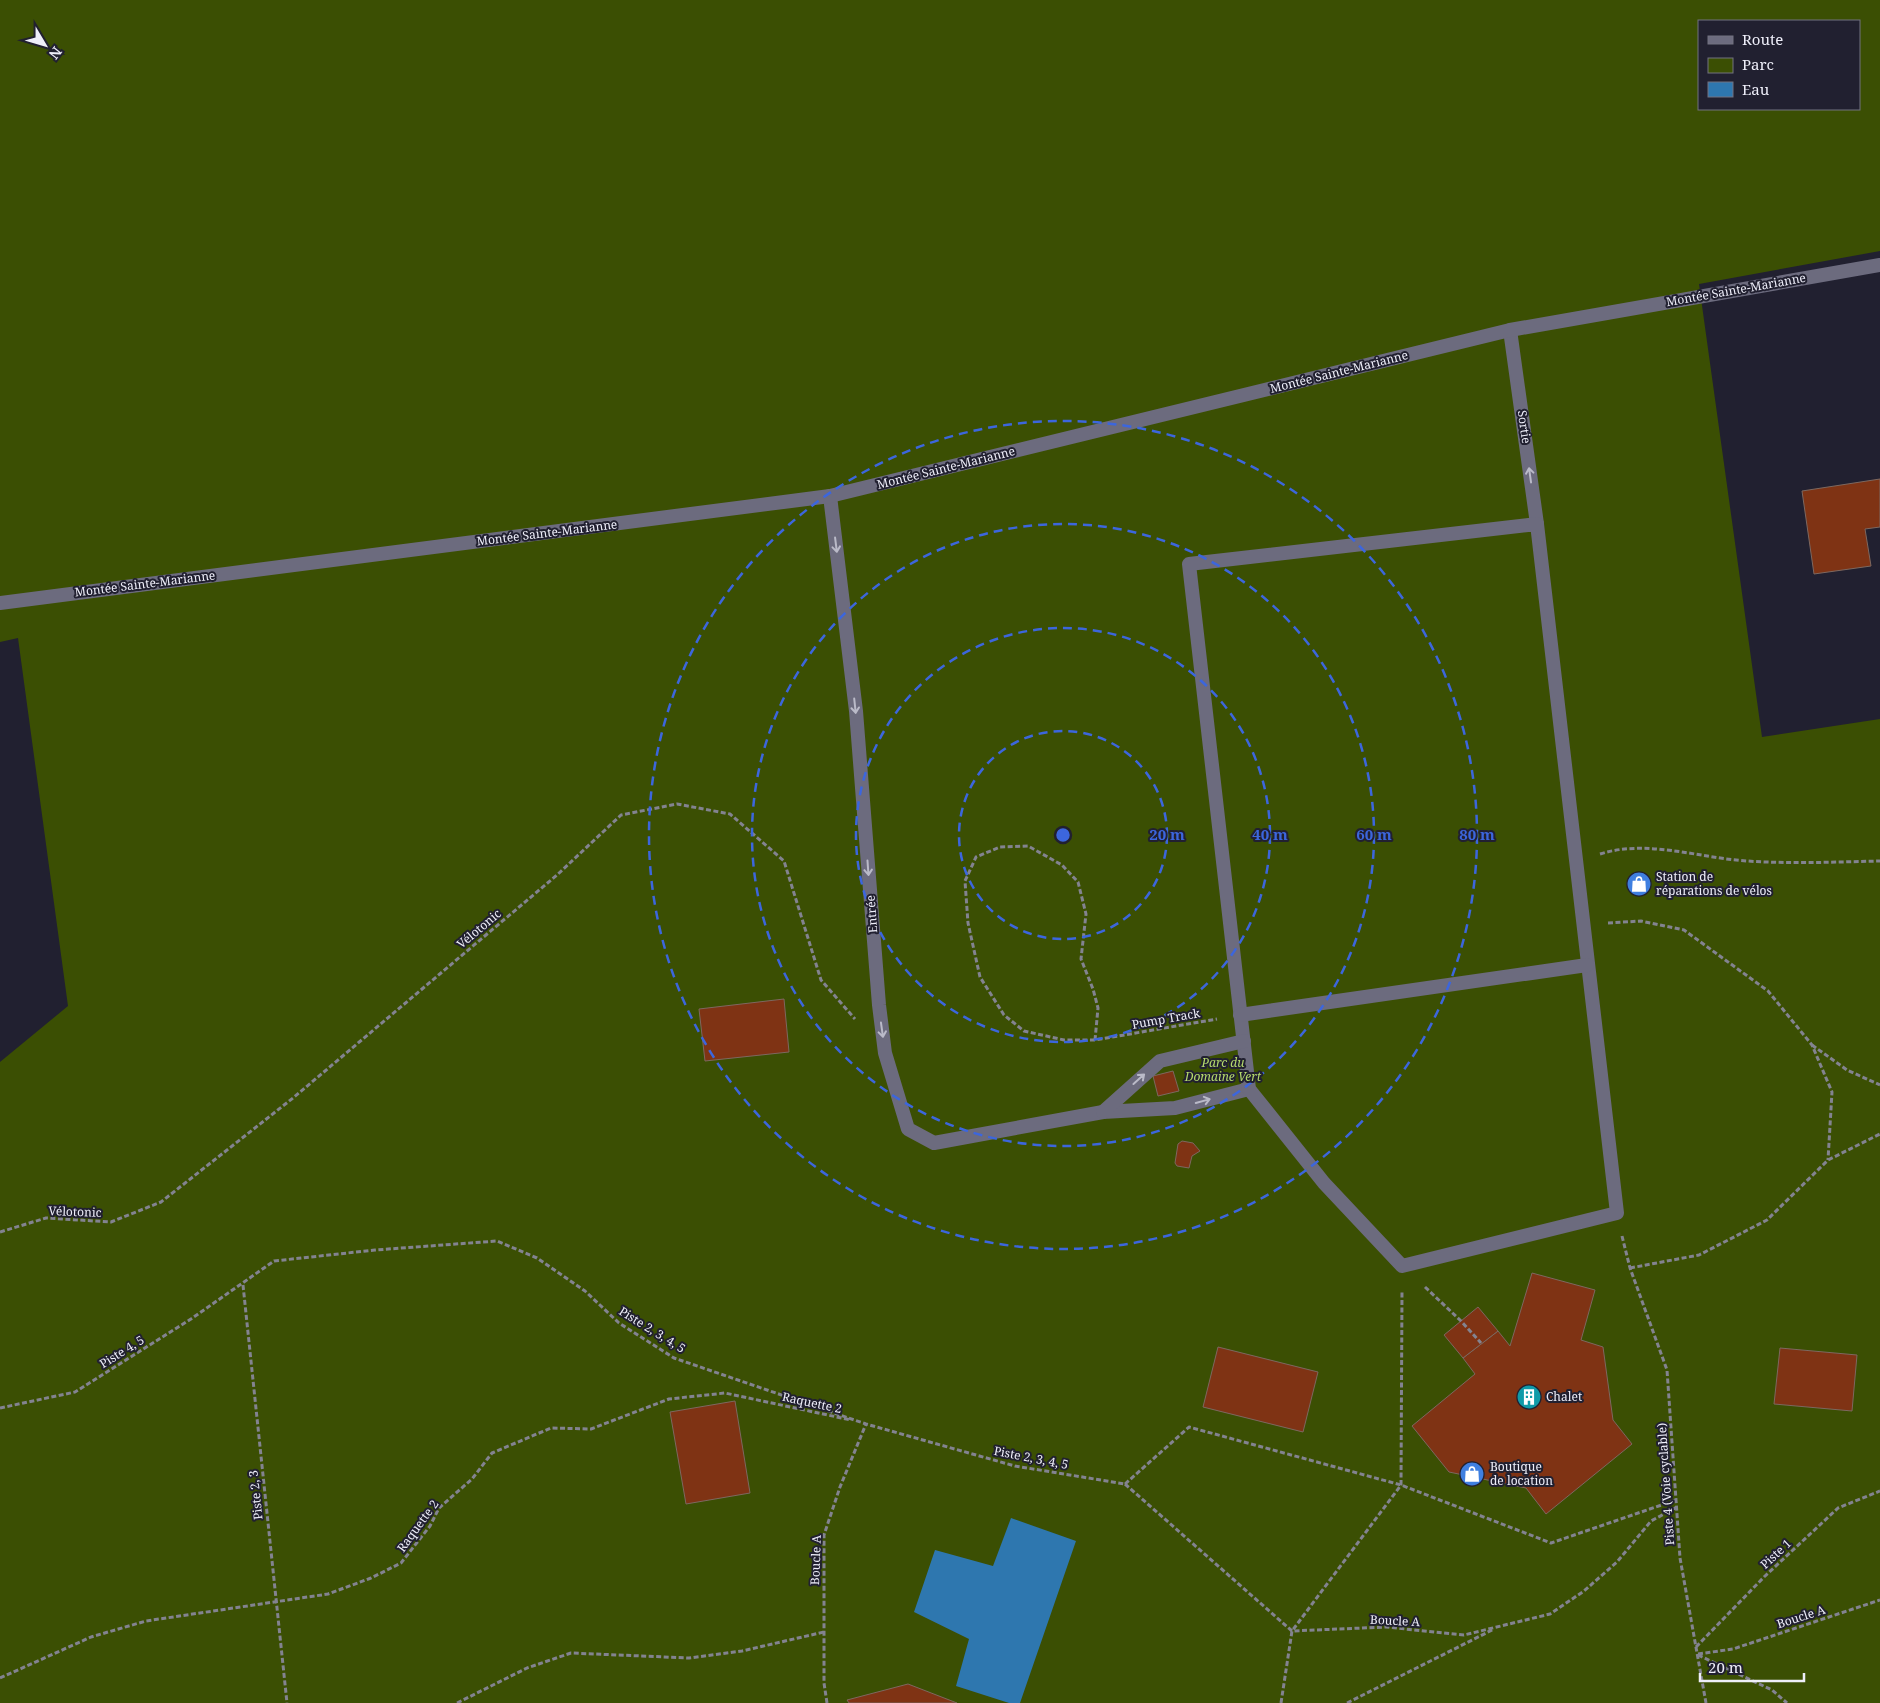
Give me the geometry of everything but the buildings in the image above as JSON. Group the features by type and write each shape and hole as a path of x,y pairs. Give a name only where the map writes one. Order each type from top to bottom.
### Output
{"street":[{"name":"Montée Sainte-Marianne","path":"0,603 830,496 1510,330 1880,265"},
{"name":"Sortie","path":"1510,330 1537,524 1582,925 1617,1213"},
{"name":"Entrée","path":"830,496 856,711 879,1005 885,1053 908,1129 934,1143 1103,1112 1175,1108 1249,1089"},
{"path":"1537,524 1189,564 1240,1015 1249,1089 1324,1183 1402,1266 1617,1213"},
{"path":"1240,1015 1587,965"},
{"path":"1103,1112 1160,1061 1244,1041"}],"path":[{"name":"Vélotonic","path":"0,1232 46,1218 110,1222 161,1202 293,1098 557,875 622,815 677,804 730,814 784,861 821,980 885,1053"},
{"name":"Pump Track","path":"1095,1040 1098,1008 1093,989 1081,959 1086,914 1078,882 1062,865 1028,846 1000,847 976,857 965,881 968,923 980,976 1004,1015 1024,1031 1064,1040 1095,1040 1240,1015"},
{"path":"1575,863 1614,850 1672,850 1746,861 1880,861"},
{"path":"1582,925 1641,921 1684,930 1768,991 1812,1045 1847,1070 1880,1085"},
{"path":"1812,1045 1832,1092 1828,1160"},
{"path":"1630,1268 1699,1256 1767,1220 1828,1160 1880,1134"},
{"name":"Piste 4 (Voie cyclable)","path":"1617,1213 1630,1268 1667,1370 1680,1558 1706,1703"},
{"name":"Piste 2, 3, 4, 5","path":"243,1285 256,1273 274,1261 375,1250 497,1241 537,1258 585,1291 619,1323 674,1358 866,1424 1015,1466 1125,1484"},
{"path":"1402,1266 1461,1321 1481,1344"},
{"path":"1281,1703 1292,1631 1401,1485 1402,1266"},
{"name":"Piste 4, 5","path":"0,1408 76,1392 243,1285"},
{"name":"Piste 2, 3","path":"243,1285 287,1703"},
{"name":"Raquette 2","path":"0,1678 91,1637 146,1621 328,1594 401,1564 430,1526 439,1508 472,1479 492,1453 551,1428 591,1429 669,1399 725,1393 866,1424"},
{"name":"Boucle A","path":"827,1703 824,1683 824,1535 840,1487 866,1424"},
{"path":"1292,1631 1181,1536 1125,1484 1190,1427 1401,1485 1551,1542 1676,1500"},
{"name":"Piste 1","path":"1696,1647 1764,1577 1838,1508 1880,1491"},
{"name":"Boucle A","path":"1292,1631 1386,1627 1464,1635 1550,1614 1584,1591 1617,1562 1652,1521 1677,1507"},
{"name":"Boucle A","path":"1698,1654 1733,1649 1880,1600"},
{"path":"1347,1703 1499,1626"},
{"path":"457,1703 527,1668 571,1653 689,1658 742,1651 824,1632"},
{"path":"1698,1654 1772,1690 1787,1703"}],"green space":[{"name":"Parc du Domaine Vert","path":"0,0 1880,0 1880,251 1699,284 1762,737 1880,719 1880,1703 0,1703 0,1062 68,1006 18,638 0,642"}],"water":[{"path":"1011,1518 1076,1541 1020,1703 1009,1703 956,1686 969,1639 914,1612 935,1550 993,1566"}],"place":[{"name":"Station de réparations de vélos","path":"1639,884"},
{"name":"Chalet","path":"1529,1397"},
{"name":"Boutique de location","path":"1472,1474"}]}
